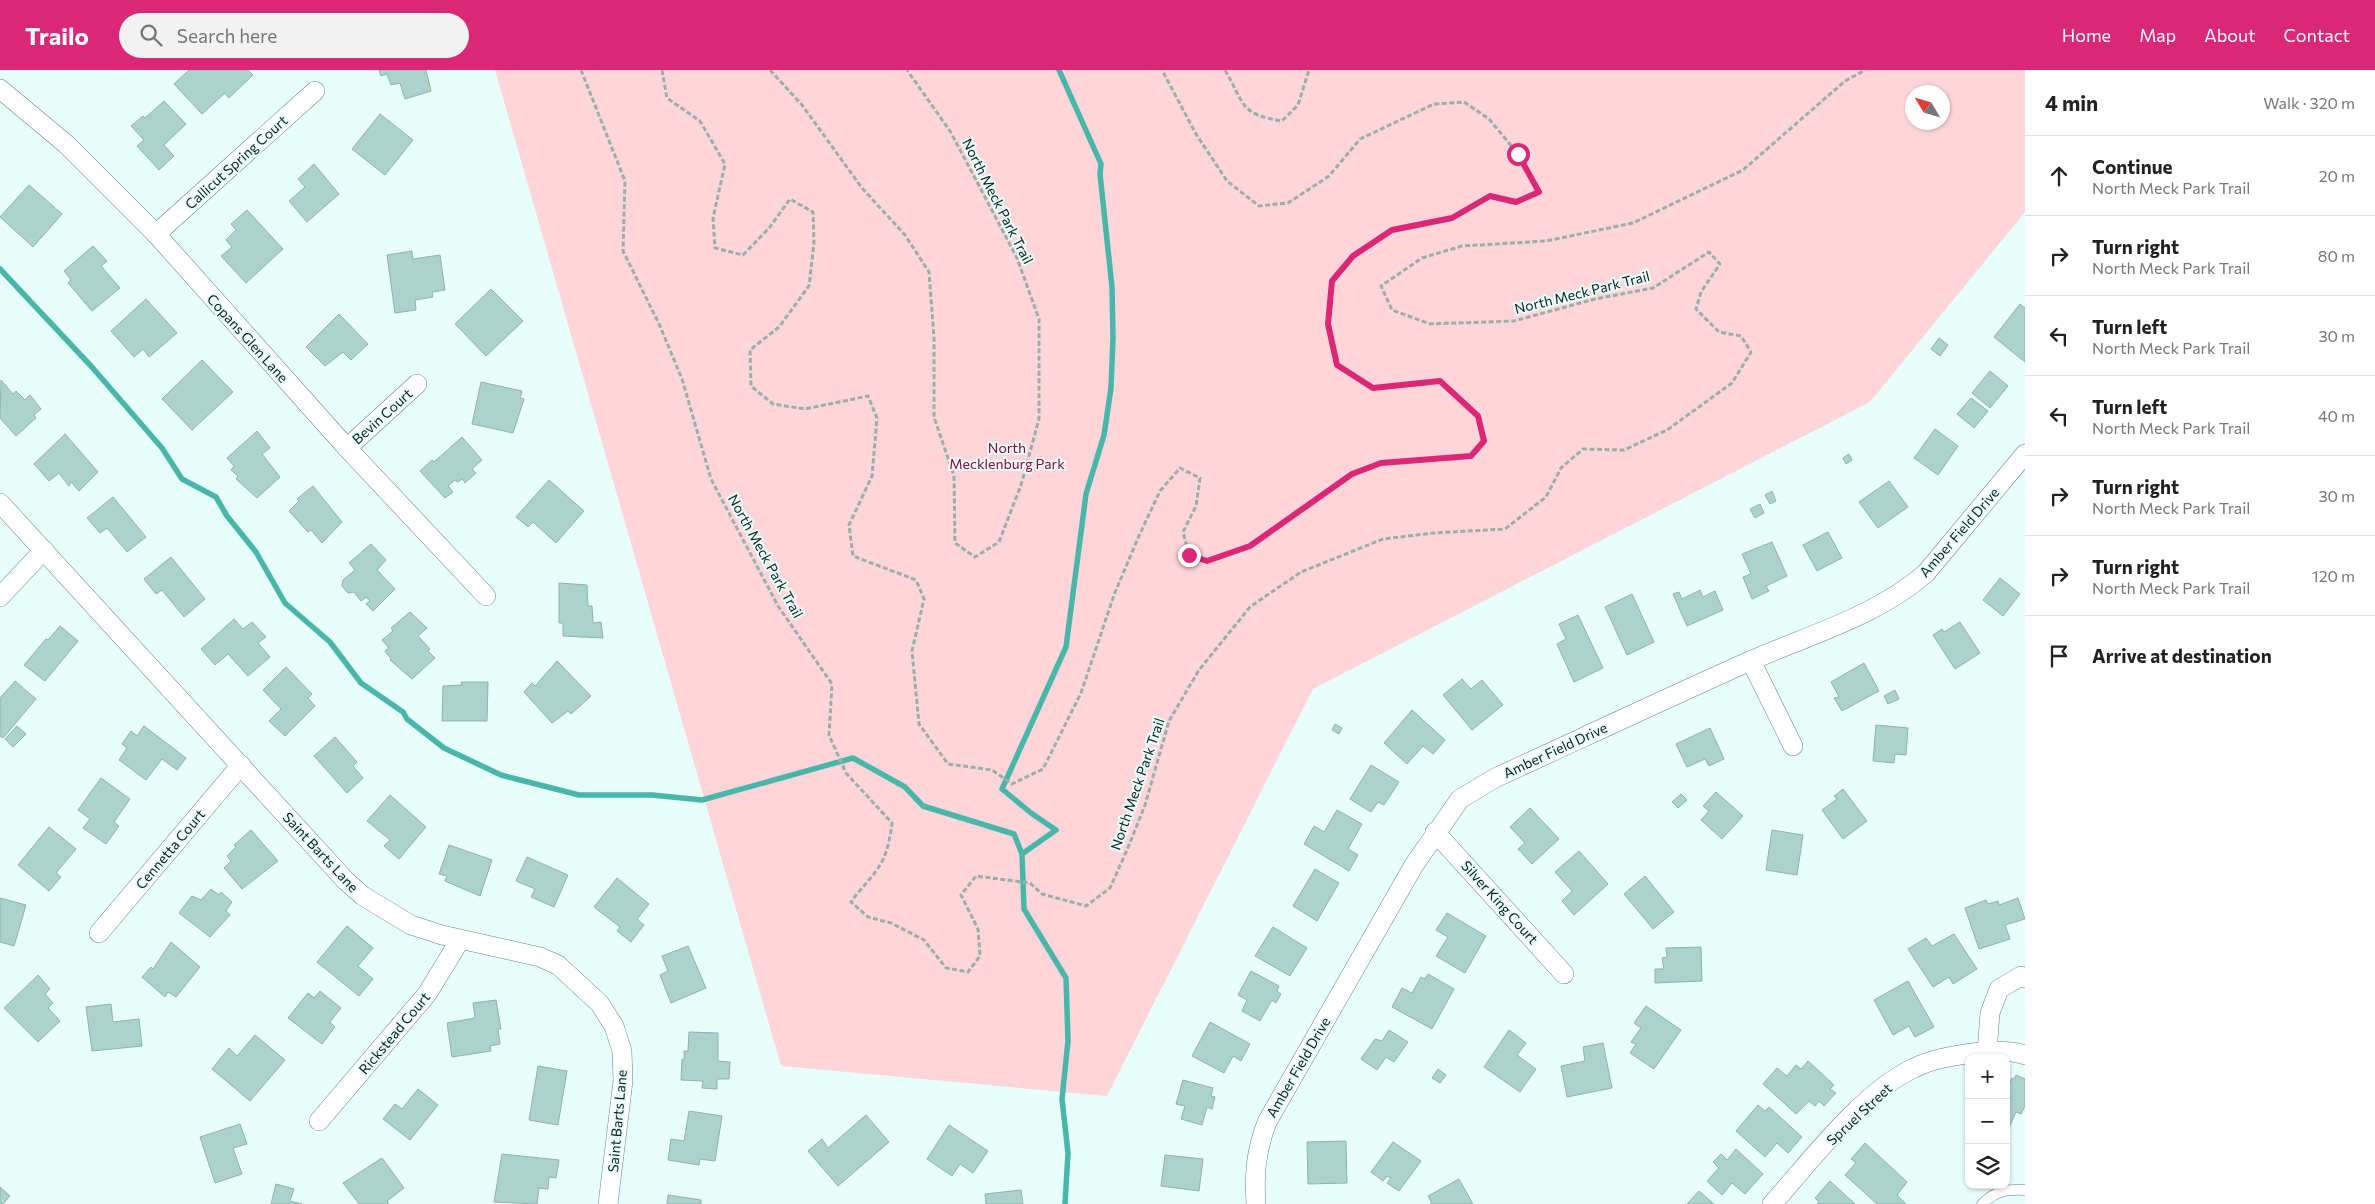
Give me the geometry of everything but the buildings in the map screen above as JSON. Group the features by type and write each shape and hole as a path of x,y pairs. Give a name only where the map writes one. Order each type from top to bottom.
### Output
{"street":[{"name":"Copans Glen Lane","path":"0,89 66,144 156,234 347,448 486,596"},
{"name":"Callicut Spring Court","path":"156,234 315,91"},
{"name":"Bevin Court","path":"347,448 417,384"},
{"name":"Amber Field Drive","path":"1256,1204 1255,1169 1257,1148 1267,1122 1414,865 1460,799 1480,786 1751,661 1878,606 1910,586 1936,560 2025,454"},
{"name":"Saint Barts Lane","path":"0,503 346,882 362,896 411,925 460,940 540,957 558,965 600,1004 614,1026 622,1051 623,1081 608,1204"},
{"path":"0,597 44,550"},
{"path":"1751,661 1793,746"},
{"name":"Cennetta Court","path":"99,933 241,765"},
{"name":"Silver King Court","path":"1436,832 1564,974"},
{"name":"Rickstead Court","path":"319,1121 428,994 460,940"},
{"path":"1986,1052 1990,1013 1999,989 2021,976 2025,978"},
{"name":"Spruel Street","path":"1772,1204 1845,1123 1879,1090 1913,1068 1946,1057 1986,1052 2025,1056"}],"lane":[{"path":"1982,1204 1990,1196 2006,1189 2025,1190"}],"path":[{"name":"North Meck Park Trail","path":"581,70 625,181 623,251 660,326 682,379 711,479 778,606 832,684 828,735 846,773 892,823 888,845 880,865 862,885 851,902 868,917 891,922 924,940 946,968 968,972 980,956 978,929 961,895 976,876 1030,883 1042,894 1086,906 1110,888 1144,805 1169,721 1199,670 1250,607 1300,572 1383,539 1434,532 1505,529 1546,497 1561,468 1583,449 1624,450 1667,430 1732,383 1751,352 1741,336 1719,332 1696,308 1701,292 1720,264 1709,252 1653,288 1595,299 1514,321 1430,324 1392,310 1381,286 1422,258 1462,246 1546,241 1633,223 1743,170 1845,81 1865,70"},
{"path":"662,70 667,98 700,121 725,164 713,218 715,248 743,255 770,227 790,199 813,212 814,243 809,286 779,327 750,350 751,386 773,404 805,408 868,396 877,418 872,476 849,525 853,556 916,580 924,599 912,651 919,724 948,764 992,770 1012,784 1043,769 1081,693 1114,595 1138,538 1160,490 1180,468 1200,478 1196,506 1184,532 1189,555 1207,561 1250,546 1352,474 1381,463 1471,456 1484,441 1478,416 1440,381 1373,388 1337,365 1328,324 1332,281 1353,256 1392,230 1452,218 1490,196 1516,202 1539,192 1518,154 1489,118 1464,102 1434,104 1360,139 1329,176 1288,203 1259,206 1227,182 1196,134 1162,70"},
{"name":"North Meck Park Trail","path":"770,70 802,105 862,188 905,235 929,272 934,338 934,417 954,476 955,543 975,557 999,542 1021,485 1039,419 1039,319 1017,258 985,197 950,131 907,70"},
{"path":"1225,70 1246,110 1261,117 1282,121 1298,104 1309,70"}],"green space":[{"name":"North Mecklenburg Park","path":"495,70 2025,70 2025,212 1870,402 1313,689 1107,1096 781,1066"}],"waterway":[{"path":"1022,854 1056,830 1031,813 1002,789 1066,647 1086,494 1104,435 1111,388 1113,338 1112,287 1100,174 1101,164 1059,70"},
{"path":"0,269 91,366 162,448 182,479 216,497 227,516 256,552 285,603 330,642 361,683 403,712 407,719 444,748 501,775 579,795 652,795 702,800 853,758 905,787 923,806 1014,834 1022,854 1024,909 1066,978 1068,1041 1062,1099 1068,1153 1065,1204"}],"route":[{"path":"1189,555 1207,561 1250,546 1352,474 1381,463 1471,456 1484,441 1478,416 1440,381 1373,388 1337,365 1328,324 1332,281 1353,256 1392,230 1452,218 1490,196 1516,202 1539,192 1518,154"}]}
